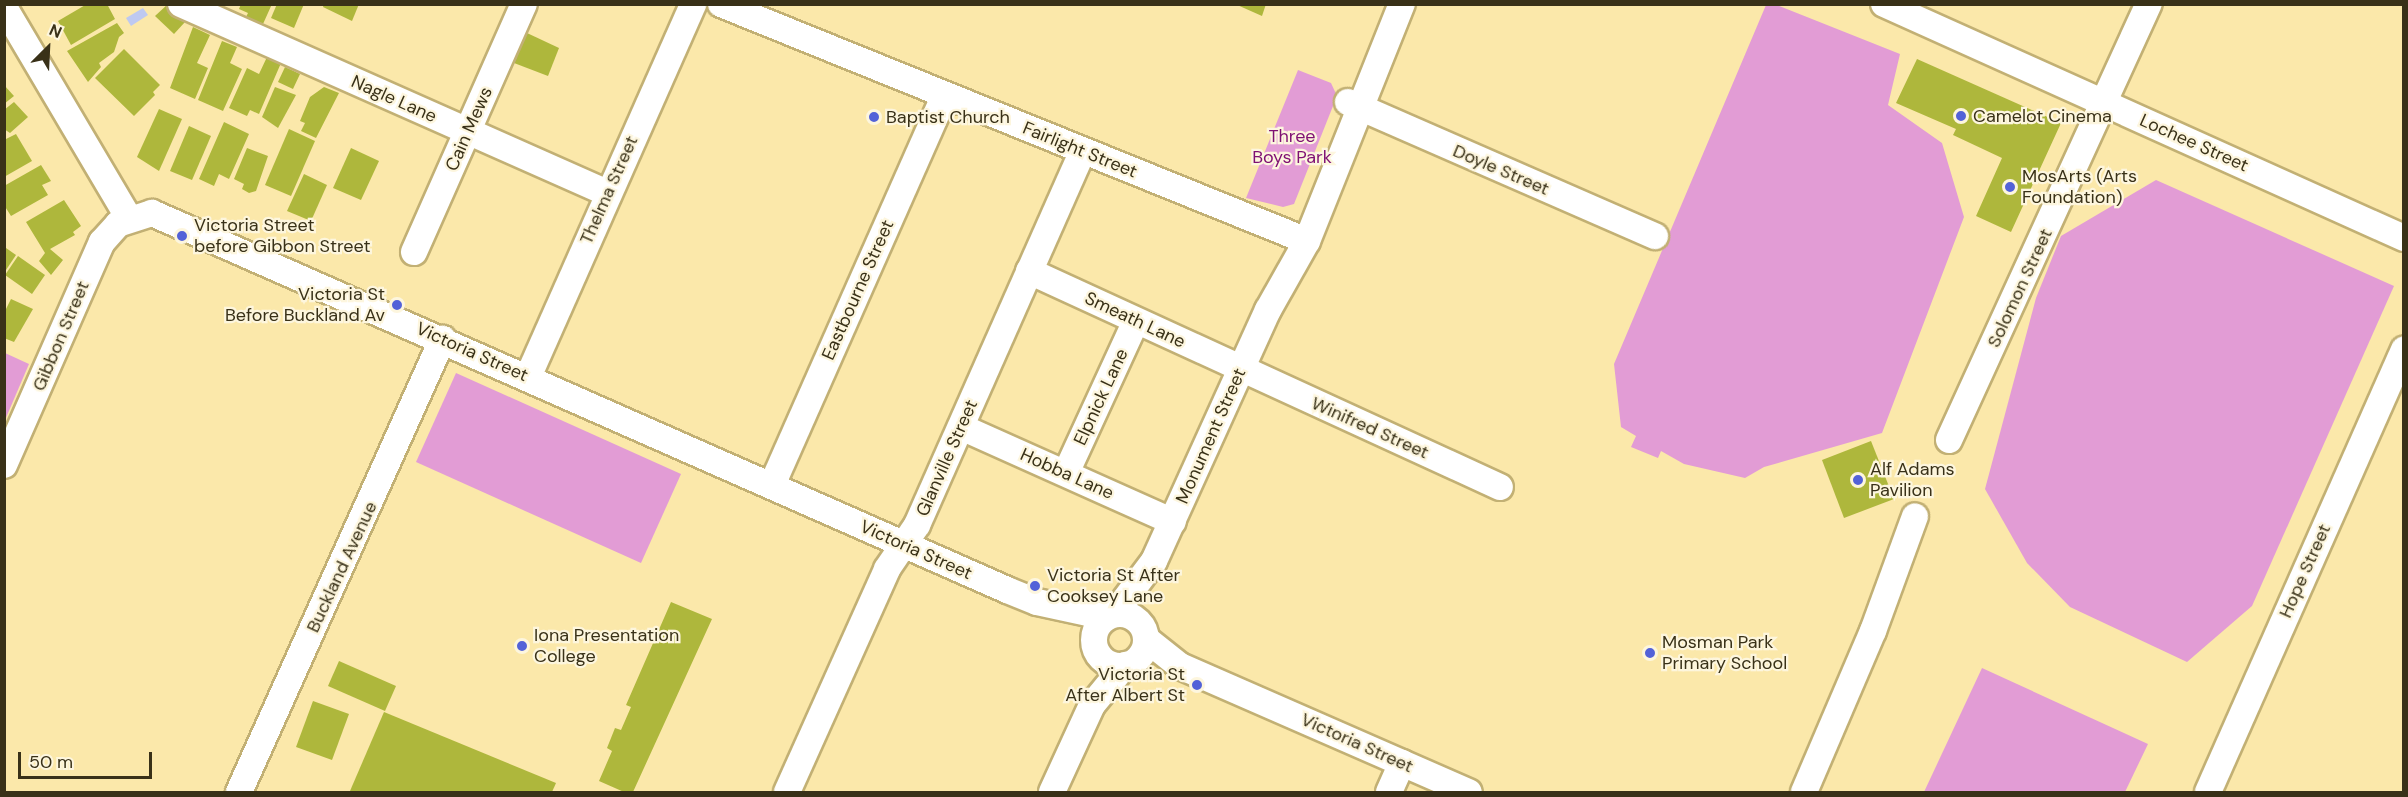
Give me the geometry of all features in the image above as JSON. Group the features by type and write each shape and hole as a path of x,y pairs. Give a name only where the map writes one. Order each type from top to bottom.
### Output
{"street":[{"name":"Nagle Lane","path":"181,4 607,193"},
{"name":"Cain Mews","path":"414,252 524,4"},
{"name":"Thelma Street","path":"528,376 607,193 693,4"},
{"name":"Fairlight Street","path":"721,4 775,14 944,96 1298,238"},
{"name":"Monument Street","path":"1354,105 1387,4"},
{"name":"Monument Street","path":"1110,616 1154,561 1173,522 1268,310 1354,105 1402,4"},
{"name":"Lochee Street","path":"1884,4 2403,238"},
{"name":"Solomon Street","path":"1949,440 2106,103 2149,4"},
{"path":"4,7 129,218"},
{"name":"Eastbourne Street","path":"772,485 944,96"},
{"name":"Doyle Street","path":"1354,105 1655,236"},
{"name":"Glanville Street","path":"787,792 887,570 917,525 1083,151"},
{"name":"Victoria Street","path":"129,218 152,213 164,215 1037,602 1110,616"},
{"name":"Gibbon Street","path":"4,465 102,242 109,231 129,218"},
{"name":"Smeath Lane","path":"1029,271 1240,369"},
{"name":"Elpnick Lane","path":"1066,473 1136,321"},
{"name":"Buckland Avenue","path":"239,792 443,339"},
{"name":"Hope Street","path":"2208,792 2403,350"},
{"name":"Winifred Street","path":"1240,369 1500,487"},
{"name":"Hobba Lane","path":"962,426 1173,522"},
{"path":"1804,792 1873,631 1915,516"},
{"name":"Monument Street","path":"1138,648 1154,561"},
{"name":"Victoria Street","path":"1037,602 1096,648"},
{"path":"1092,705 1096,628 1110,616 1131,616 1138,648"},
{"path":"1096,648 1110,663 1138,648"},
{"path":"1052,792 1092,705 1138,648"},
{"name":"Victoria Street","path":"1138,648 1469,792"},
{"path":"1389,792 1402,763"}],"green space":[{"path":"1766,5 1777,5 1900,54 1888,105 1942,143 1964,217 1882,433 1764,467 1745,478 1684,464 1661,451 1658,458 1631,447 1636,436 1621,427 1614,364"},
{"name":"Three Boys Park","path":"1298,70 1331,83 1337,96 1294,204 1283,207 1246,198"},
{"path":"2156,180 2394,286 2252,606 2187,662 2070,607 2027,563 1985,489 2036,298 2061,236"},
{"path":"5,353 29,364 5,420"},
{"path":"456,373 681,474 641,563 416,462"},
{"path":"1982,668 2148,744 2125,792 1924,792"}],"water":[{"path":"143,8 148,15 131,26 126,18"}],"building":[{"path":"87,4 107,4 115,19 71,45 58,21"},
{"path":"168,4 185,22 174,34 155,16"},
{"path":"241,4 272,4 263,24 246,17 248,13 239,9"},
{"path":"277,4 304,4 294,28 271,18"},
{"path":"324,4 359,4 352,21 323,7"},
{"path":"1235,4 1266,4 1262,16"},
{"path":"117,23 124,33 119,37 114,52 99,63 101,67 88,82 67,51"},
{"path":"193,27 210,35 197,63 208,68 195,99 170,88"},
{"path":"527,33 559,48 548,76 514,63"},
{"path":"222,41 237,47 230,63 242,69 223,111 198,100"},
{"path":"124,49 160,85 153,92 155,95 134,116 95,78"},
{"path":"267,57 281,63 259,114 250,110 247,116 229,108 247,68 259,74"},
{"path":"1917,59 2061,123 2011,232 1976,216 2002,158 1953,135 1956,129 1896,103"},
{"path":"285,67 300,74 293,89 278,82"},
{"path":"4,85 14,96 4,104"},
{"path":"275,87 296,95 278,128 262,117"},
{"path":"324,87 339,93 316,138 301,131 305,123 300,121 310,97"},
{"path":"14,102 28,117 10,133 4,129 4,110"},
{"path":"159,109 182,119 159,171 137,157"},
{"path":"224,122 249,134 229,179 219,174 214,186 199,179"},
{"path":"189,126 211,136 192,180 170,171"},
{"path":"289,129 315,141 291,196 265,185"},
{"path":"16,134 32,161 4,177 4,140"},
{"path":"247,148 268,156 256,191 249,193 242,189 244,184 234,179"},
{"path":"351,148 379,161 361,200 333,188"},
{"path":"41,165 51,181 42,185 48,195 11,216 4,205 4,186"},
{"path":"304,174 327,185 311,221 287,211"},
{"path":"64,200 81,226 73,232 75,235 50,249 63,260 51,275 39,261 45,253 26,222"},
{"path":"6,248 16,255 4,273 4,251"},
{"path":"18,256 45,275 32,294 5,275"},
{"path":"11,299 33,309 14,342 4,338 4,313"},
{"name":"Alf Adams Pavilion","path":"1871,441 1894,499 1844,518 1822,460"},
{"path":"671,602 712,619 633,792 624,792 599,781 612,751 607,748 615,728 621,730 631,707 626,705"},
{"path":"339,661 396,686 385,711 328,686"},
{"path":"313,701 349,714 332,760 296,747"},
{"path":"384,712 556,783 552,792 350,791"}],"place":[{"name":"Camelot Cinema","path":"1961,116"},
{"name":"Baptist Church","path":"874,117"},
{"name":"MosArts (Arts Foundation)","path":"2010,187"},
{"name":"Victoria Street before Gibbon Street","path":"182,236"},
{"name":"Victoria St Before Buckland Av","path":"397,305"},
{"name":"Alf Adams Pavilion","path":"1858,480"},
{"name":"Victoria St After Cooksey Lane","path":"1035,586"},
{"name":"Iona Presentation College","path":"522,646"},
{"name":"Mosman Park Primary School","path":"1650,653"},
{"name":"Victoria St After Albert St","path":"1197,685"}]}
